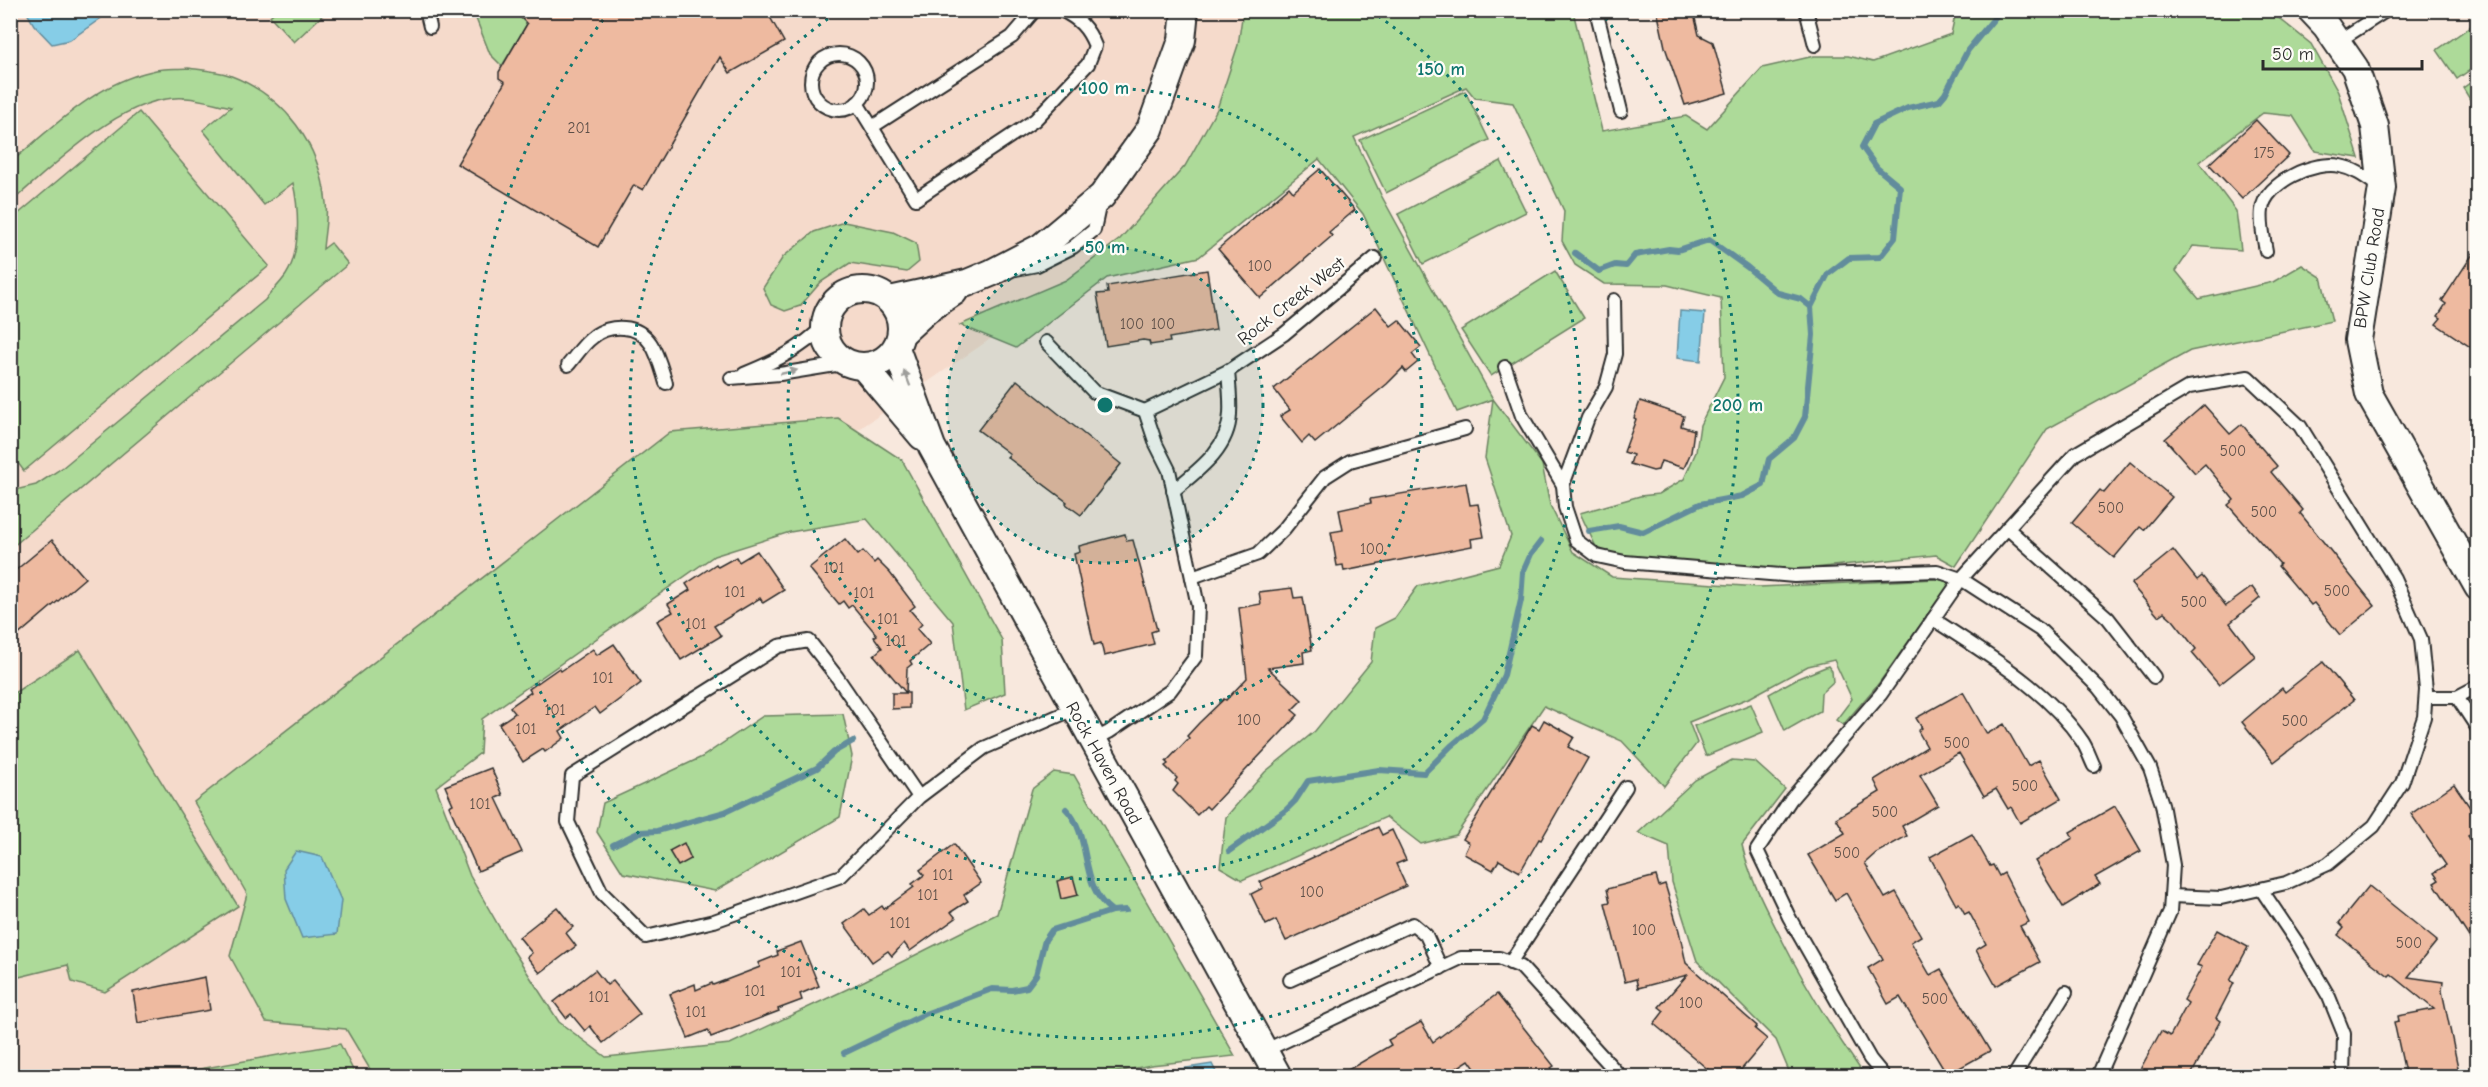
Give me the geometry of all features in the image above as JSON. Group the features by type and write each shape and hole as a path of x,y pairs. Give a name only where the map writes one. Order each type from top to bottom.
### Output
{"street":[{"path":"855,365 876,364 888,358 899,340 927,310 967,284 1041,247 1102,196 1150,129 1182,40 1185,10"},
{"name":"BPW Club Road","path":"2311,10 2355,68 2375,126 2382,188 2358,328 2358,340 2369,394 2478,587"},
{"path":"825,325 834,302 844,294 855,290 879,293 890,300 967,284"},
{"name":"Rock Haven Road","path":"890,300 897,309 901,321 899,340 932,447 1278,1077"},
{"name":"Rock Haven Road","path":"825,325 830,348 838,357 855,365 932,447"}],"lane":[{"path":"426,10 430,27"},
{"path":"872,128 1012,36 1035,10"},
{"path":"857,103 916,199 1035,120 1088,64 1095,46 1090,32 1077,18 1061,10"},
{"path":"1596,10 1621,111"},
{"path":"1806,10 1815,45"},
{"path":"2337,42 2387,10"},
{"path":"842,54 858,62 864,69 866,87 857,103 849,108 831,108 817,98 811,81 817,64 824,58 842,54"},
{"path":"2266,251 2261,208 2272,189 2291,176 2317,167 2338,165 2355,171 2382,188"},
{"name":"Rock Creek West","path":"1144,411 1228,371 1284,334 1375,258"},
{"path":"1563,485 1588,418 1606,387 1615,354 1614,300"},
{"path":"825,325 808,342 794,351 731,378 855,365"},
{"path":"568,365 594,336 614,327 636,329 648,338 656,351 666,382"},
{"path":"1046,342 1094,392 1144,411 1156,444 1169,470 1198,606 1196,656 1170,691 1092,741"},
{"path":"1505,367 1522,416 1563,485 1565,507 1576,540 1597,556 1625,562 1794,576 1937,571 1961,579 2040,630 2098,687 2121,716 2150,768 2162,804 2173,865 2170,912 2098,1077"},
{"path":"1173,491 1218,450 1226,434 1231,416 1228,371"},
{"path":"1884,1077 1870,1059 1789,917 1757,849 1791,799 1881,694 1961,579 2075,454 2189,387 2248,377 2300,426 2394,578 2421,639 2426,697 2424,717 2402,783 2374,826 2328,864 2286,883 2221,898 2171,896"},
{"path":"1192,577 1258,554 1284,529 1325,477 1350,461 1465,429"},
{"path":"2007,528 2108,618 2154,677"},
{"path":"1933,619 1987,655 2052,704 2083,742 2094,766"},
{"path":"919,797 837,676 809,641 778,646 572,776 568,822 602,893 646,937 714,921 841,876 919,797 984,748 1074,709"},
{"path":"2426,697 2457,697 2478,687"},
{"path":"2457,697 2478,729"},
{"path":"1510,963 1626,787"},
{"path":"2261,889 2298,944 2329,998 2344,1034 2343,1077"},
{"path":"1290,980 1413,924 1426,935 1441,968"},
{"path":"1264,1052 1461,958 1499,958 1521,967 1620,1077"},
{"path":"2014,1077 2066,992"}],"shaded area":[{"path":"1452,10 1320,113 346,781 519,1076 11,1076 10,11"}],"green space":[{"path":"276,10 327,11 294,42 270,16"},
{"path":"473,11 514,11 527,24 502,66 490,54"},
{"path":"1243,11 1573,11 1602,131 1686,116 1707,129 1762,68 1814,56 1848,56 1873,62 1951,34 1956,11 2270,11 2311,44 2338,92 2359,158 2315,151 2293,116 2263,113 2199,162 2236,211 2241,250 2193,246 2176,271 2199,299 2273,282 2302,265 2321,277 2332,321 2190,351 2047,429 1956,566 1936,555 1795,570 1618,557 1596,547 1580,513 1640,496 1659,494 1684,479 1696,452 1700,425 1724,377 1721,298 1667,285 1604,284 1575,265 1562,241 1564,211 1513,103 1475,98 1466,87 1354,137 1381,195 1493,399 1457,412 1363,214 1319,159 1199,257 1107,278 1016,348 960,325 1066,280 1120,239 1185,166 1217,109 1238,45"},
{"path":"2477,22 2477,65 2457,79 2437,50"},
{"path":"188,68 229,75 249,84 283,109 307,142 322,181 326,208 323,249 331,243 348,264 11,548 11,491 36,485 62,468 265,300 291,266 297,230 297,205 293,183 264,205 203,130 231,107 197,99 162,100 139,107 115,119 69,152 11,202 11,162 76,108 112,85 132,77 156,70"},
{"path":"2477,78 2477,111 2463,88"},
{"path":"1465,91 1489,140 1386,193 1360,140"},
{"path":"139,112 269,266 24,471 11,454 11,220"},
{"path":"1501,161 1526,212 1423,264 1398,214"},
{"path":"844,222 893,232 916,243 919,262 907,272 850,263 821,282 800,306 785,311 771,305 763,288 783,257 814,232"},
{"path":"1555,271 1584,318 1491,376 1461,330"},
{"path":"1493,399 1542,464 1550,505 1573,552 1612,577 1759,587 1937,579 1951,582 1879,683 1843,725 1836,720 1852,699 1834,660 1808,666 1751,697 1689,722 1697,743 1664,786 1622,741 1544,706 1456,835 1421,844 1386,817 1242,880 1220,867 1226,817 1265,772 1315,731 1371,662 1375,628 1395,618 1418,586 1499,565 1511,536 1485,458"},
{"path":"838,418 902,460 1002,640 1005,693 964,710 953,622 867,519 790,532 714,556 482,719 480,753 436,787 470,876 509,944 559,1022 606,1057 730,1044 858,984 997,914 1032,789 1054,772 1074,775 1235,1056 1151,1065 1098,1076 374,1076 346,1029 266,1022 230,956 247,894 194,802 670,432"},
{"path":"80,650 238,906 105,992 72,982 68,965 11,979 11,695"},
{"path":"1828,666 1832,671 1833,682 1821,693 1820,711 1785,731 1769,694 1796,679"},
{"path":"1751,704 1763,732 1706,756 1694,726"},
{"path":"843,714 852,756 840,817 715,891 623,873 597,832 603,803 702,757 763,716"},
{"path":"1732,760 1755,762 1785,789 1742,845 1745,857 1762,901 1798,971 1865,1076 1791,1076 1776,1040 1697,961 1672,882 1669,846 1638,833 1695,780"},
{"path":"340,1044 356,1076 160,1076"}],"water":[{"path":"26,11 103,11 104,16 70,40 52,44 34,25"},
{"path":"1680,311 1705,313 1701,361 1677,358"},
{"path":"296,851 322,857 341,900 337,934 302,938 286,899 284,869"},
{"path":"1212,1064 1218,1076 1135,1076"}],"building":[{"path":"514,10 766,10 784,42 730,73 720,57 643,190 634,185 598,247 457,164 505,82 499,78 499,72 527,24"},
{"path":"1657,10 1693,10 1699,35 1713,42 1727,93 1685,105 1665,47"},
{"path":"2256,120 2289,155 2242,199 2209,164"},
{"path":"1320,169 1355,210 1329,232 1332,236 1260,298 1218,249 1289,187 1293,192"},
{"path":"2478,246 2478,352 2436,324 2446,304 2442,301"},
{"path":"1207,270 1216,330 1169,338 1170,342 1150,345 1149,341 1143,340 1106,346 1097,294 1108,293 1107,286"},
{"path":"1376,307 1391,326 1399,320 1421,347 1412,354 1418,362 1406,372 1403,368 1315,443 1309,436 1302,443 1280,416 1290,410 1274,389"},
{"path":"1017,380 1121,464 1081,515 1007,457 1010,454 978,430"},
{"path":"1640,401 1684,416 1681,426 1694,430 1691,452 1684,468 1661,461 1658,470 1653,471 1630,464 1633,455 1624,452"},
{"path":"2204,405 2230,434 2242,424 2277,466 2271,472 2303,510 2300,513 2375,606 2340,635 2314,603 2311,605 2278,566 2280,564 2228,505 2234,500 2205,464 2195,473 2165,439"},
{"path":"2130,462 2172,497 2144,530 2140,527 2114,558 2072,523 2100,490 2104,493"},
{"path":"1466,483 1470,505 1478,504 1484,537 1471,539 1472,546 1344,571 1343,565 1337,566 1331,532 1343,530 1339,510 1371,503 1370,499"},
{"path":"1125,534 1127,541 1133,540 1157,630 1151,632 1154,644 1104,656 1101,643 1094,645 1074,554 1080,552 1079,546"},
{"path":"845,539 858,555 863,551 874,563 877,560 915,606 910,610 922,624 917,629 930,644 910,661 912,664 907,668 906,693 874,655 882,648 874,637 877,635 852,605 848,608 843,601 839,604 809,568"},
{"path":"52,540 85,578 10,642 10,575"},
{"path":"2173,550 2197,580 2202,576 2226,606 2252,587 2260,598 2230,623 2255,656 2219,685 2192,653 2196,649 2173,620 2164,612 2158,616 2131,584"},
{"path":"757,551 784,590 763,603 760,598 714,626 721,636 681,660 657,621 673,612 668,604 690,590 686,584 716,564 718,567 736,557 739,562"},
{"path":"1292,588 1294,598 1303,597 1312,650 1303,652 1304,663 1268,668 1302,700 1292,710 1298,715 1209,809 1206,806 1197,815 1173,791 1178,784 1175,781 1177,778 1165,766 1168,764 1166,762 1189,738 1187,736 1199,723 1247,678 1239,608 1261,604 1259,592"},
{"path":"614,644 641,683 600,714 595,707 560,731 564,738 545,752 543,749 523,762 499,724 515,713 510,707 531,692 529,689 559,668 561,671 593,649 597,655"},
{"path":"2323,662 2354,700 2274,762 2242,722 2282,688 2285,692"},
{"path":"1963,692 1987,734 2004,724 2028,766 2039,760 2061,799 2020,823 2011,807 2008,809 1996,789 1984,796 1959,753 1920,775 1938,805 1902,826 1907,836 1876,853 1865,863 1885,898 1896,892 1921,936 1911,942 1930,975 1941,969 1990,1051 1947,1075 1900,997 1888,1004 1868,968 1883,959 1846,893 1835,900 1808,855 1845,833 1836,818 1880,792 1874,780 1927,747 1918,731 1922,728 1916,718"},
{"path":"892,693 909,693 909,708 892,709"},
{"path":"1544,720 1574,737 1568,747 1588,758 1520,872 1499,860 1493,870 1464,854 1469,843 1463,839 1532,725 1539,729"},
{"path":"491,768 503,795 496,798 522,852 478,871 449,806 453,804 445,786"},
{"path":"2454,784 2478,819 2478,830 2468,836 2478,850 2478,951 2434,883 2439,880 2434,873 2446,865 2411,814"},
{"path":"2115,806 2141,851 2095,877 2100,884 2063,907 2035,861 2073,838 2070,832"},
{"path":"1378,827 1382,835 1392,830 1406,860 1396,864 1406,886 1286,941 1276,920 1266,925 1251,894 1263,888 1260,882"},
{"path":"1972,834 1990,866 1993,865 1999,876 2004,873 2029,922 2020,926 2040,962 1996,986 1976,950 1986,944 1969,912 1965,914 1959,903 1956,905 1930,857"},
{"path":"684,843 691,859 678,866 669,851"},
{"path":"954,844 981,883 964,895 968,901 951,912 956,918 910,951 904,943 892,956 888,951 872,962 844,924 864,909 869,915 882,906 884,909 914,887 912,884 924,875 920,870"},
{"path":"1656,876 1659,886 1665,884 1686,963 1757,1026 1755,1029 1767,1039 1735,1077 1717,1077 1654,1024 1664,1011 1659,1007 1687,975 1638,988 1636,979 1625,982 1605,903 1610,902 1607,889"},
{"path":"1073,877 1078,895 1061,899 1057,881"},
{"path":"2369,886 2437,941 2408,977 2443,982 2442,991 2460,1077 2406,1077 2394,1022 2399,1021 2398,1016 2434,1009 2338,935 2344,928 2339,923"},
{"path":"557,907 573,927 566,933 576,946 540,973 527,957 532,953 519,937"},
{"path":"2217,930 2248,947 2230,981 2234,983 2216,1018 2220,1021 2190,1077 2136,1077 2161,1031 2170,1036 2188,1003 2184,1000 2202,967 2197,965"},
{"path":"801,942 819,986 800,994 802,1000 778,1009 779,1011 711,1037 708,1030 688,1038 670,994 695,984 696,990 712,983 713,985 760,967 758,963 778,955 777,951"},
{"path":"595,970 607,985 613,981 640,1014 603,1043 590,1026 585,1031 571,1014 566,1018 554,1002"},
{"path":"205,977 210,1010 138,1023 133,992"},
{"path":"1497,994 1554,1066 1551,1068 1557,1077 1481,1077 1469,1060 1443,1077 1336,1077 1391,1045 1388,1040 1421,1022 1433,1042"}],"waterway":[{"path":"1589,531 1619,526 1643,532 1700,504 1742,496 1763,485 1769,459 1794,438 1805,417 1813,335 1811,307 1828,274 1849,258 1880,257 1895,238 1900,187 1877,168 1862,147 1874,124 1908,108 1939,101 1968,50 2001,10"},
{"path":"1575,253 1599,271 1615,265 1626,266 1635,255 1669,249 1678,250 1709,240 1778,293 1801,299 1811,307"},
{"path":"1229,851 1285,811 1295,801 1308,781 1379,770 1424,773 1483,719 1504,675 1521,600 1523,572 1531,554 1541,541"},
{"path":"613,845 640,832 657,831 725,812 817,768 834,752 853,741"},
{"path":"1066,809 1080,833 1094,888 1101,901 1112,911"},
{"path":"844,1053 925,1014 992,989 1012,990 1027,987 1036,975 1045,940 1052,930 1112,911 1126,910"}]}
